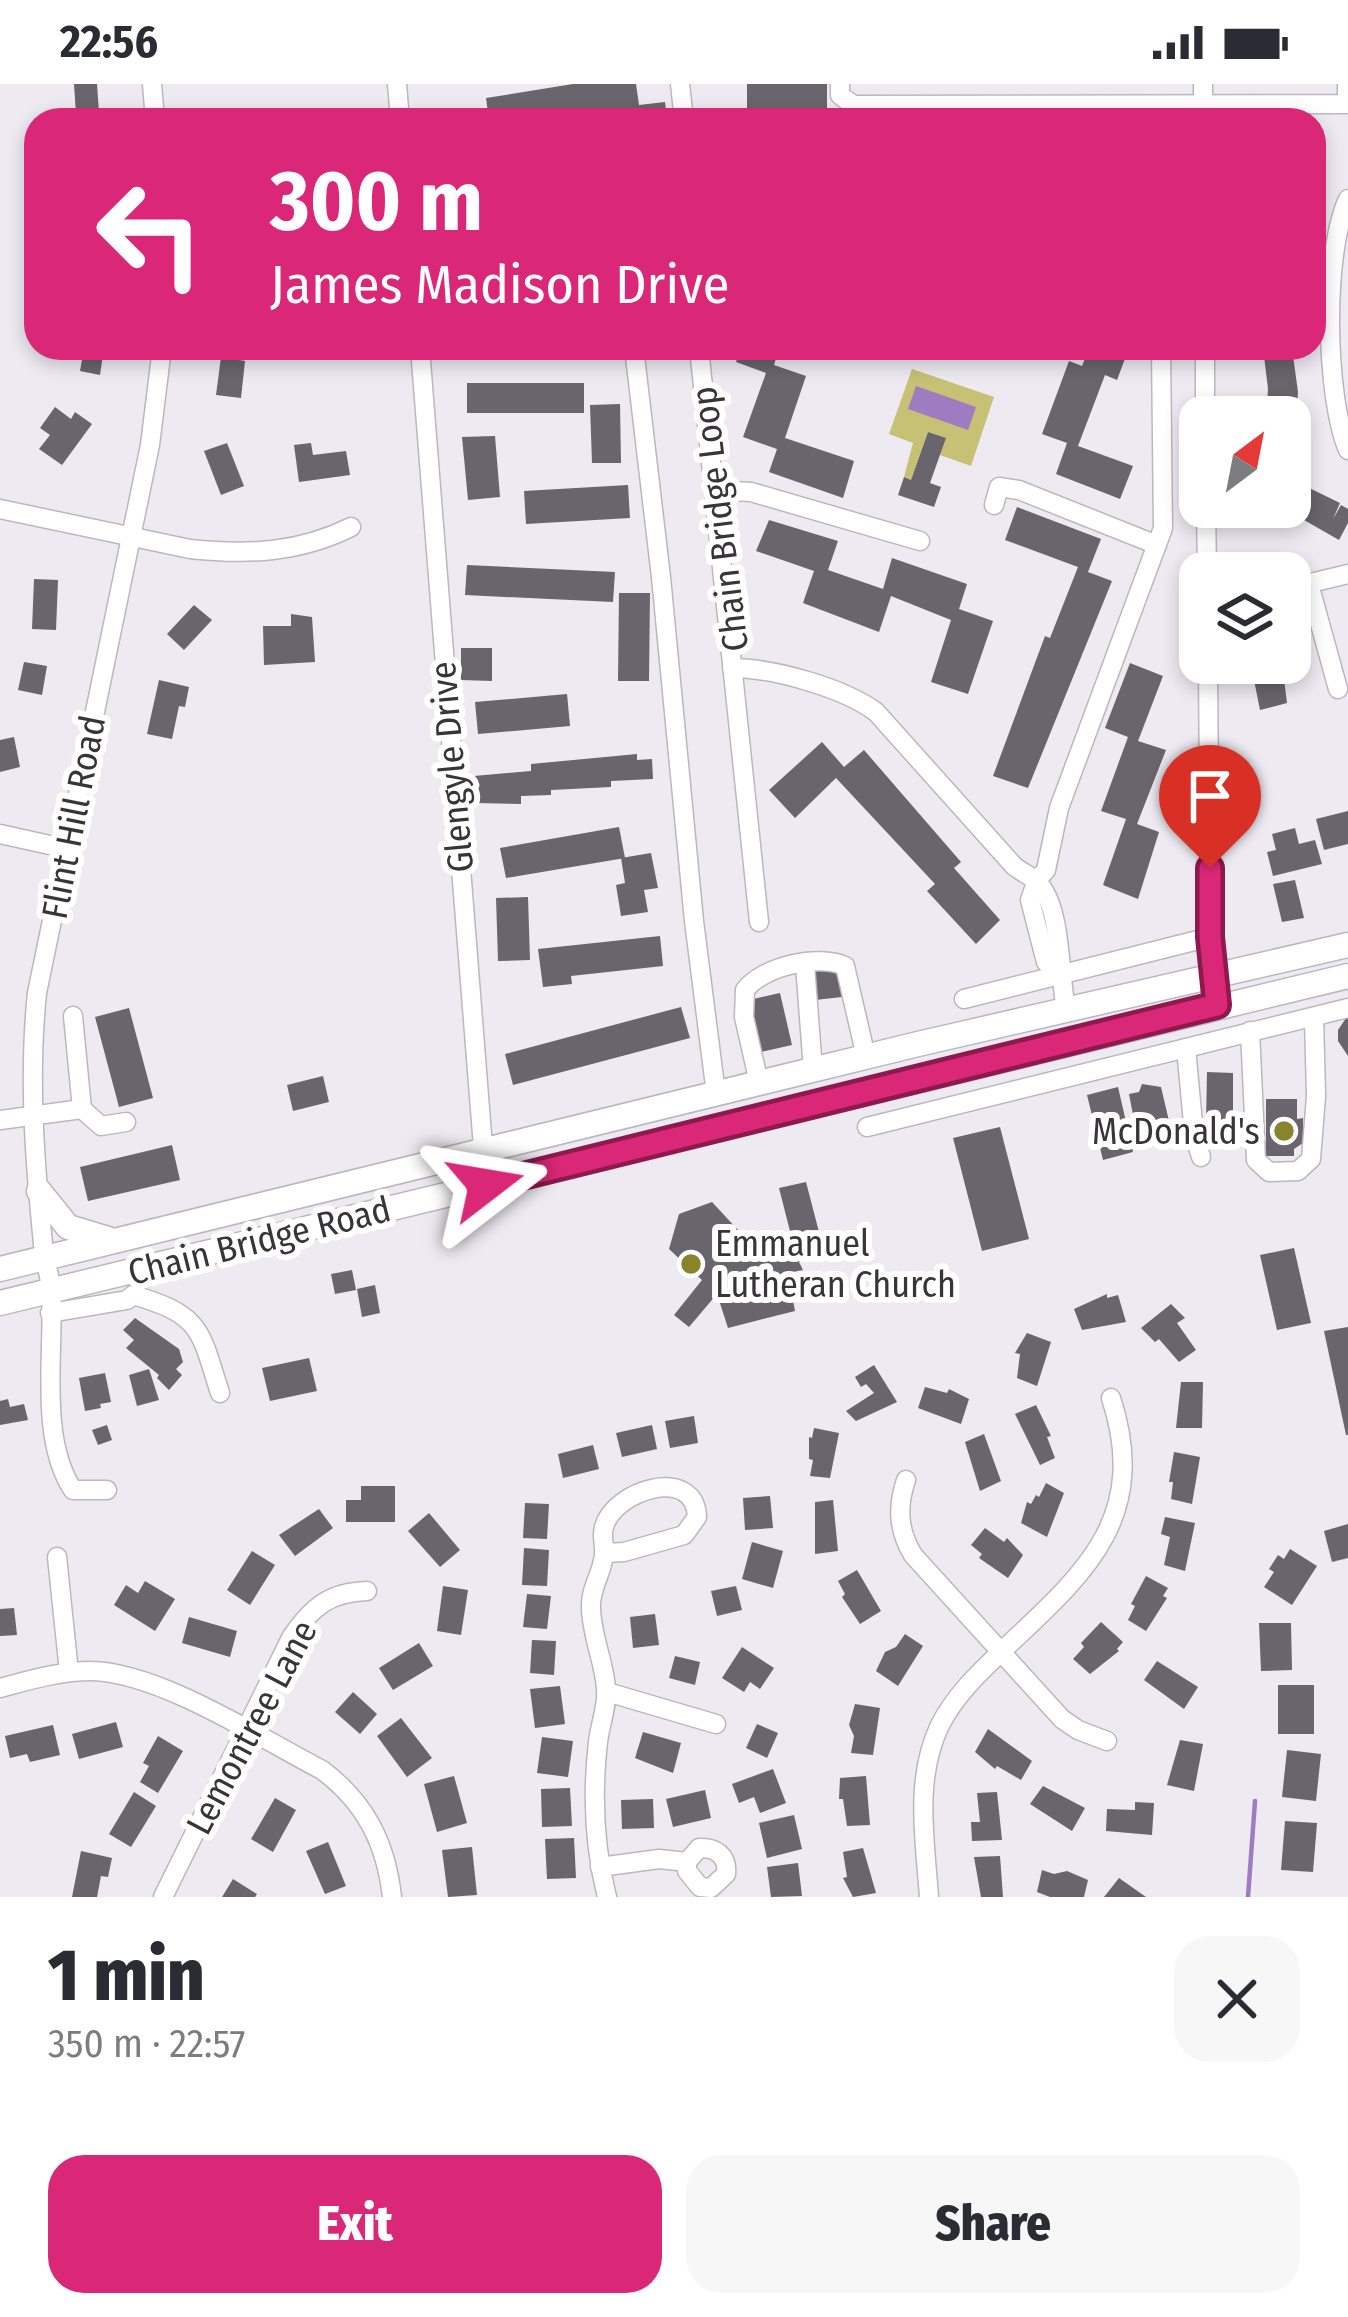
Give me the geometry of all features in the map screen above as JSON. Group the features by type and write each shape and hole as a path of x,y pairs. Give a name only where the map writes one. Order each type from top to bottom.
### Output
{"main road":[{"name":"Chain Bridge Road","path":"0,1269 1066,1008 1348,945"},
{"name":"Chain Bridge Road","path":"0,1303 50,1302 133,1283 486,1185 1348,976"},
{"path":"39,1191 68,1227 116,1240"}],"street":[{"path":"839,84 840,94 853,105 1347,104 1347,84"},
{"path":"1348,200 1333,242 1332,369 1338,426 1348,450"},
{"name":"Flint Hill Road","path":"107,1490 73,1490 65,1480 58,1453 34,1118 33,1034 37,993 149,445 160,360"},
{"name":"Glengyle Drive","path":"421,360 486,1185"},
{"path":"635,360 716,1094"},
{"name":"Chain Bridge Loop","path":"700,360 732,668 756,668 863,702 1014,866 1037,880"},
{"path":"1066,1008 1058,976 1046,962 1030,900 1046,870 1070,776 1163,528 1161,360"},
{"path":"1205,360 1205,396"},
{"path":"994,505 999,487 1019,490 1157,544"},
{"path":"714,490 751,492 920,541"},
{"path":"0,509 190,550 261,553 326,540 351,527"},
{"path":"1311,583 1348,574"},
{"path":"1311,616 1338,688"},
{"path":"732,668 759,922"},
{"path":"1208,684 1210,937 1217,1005"},
{"path":"0,834 68,849"},
{"path":"964,999 1210,937"},
{"path":"760,1083 744,1017 745,990 769,972 822,959 840,962 849,971 866,1057"},
{"path":"805,965 813,1070"},
{"path":"867,1127 1348,1008"},
{"path":"73,1016 82,1109 101,1126 126,1122"},
{"path":"1250,1031 1256,1160 1269,1172 1298,1171 1311,1159 1315,1124 1314,1018"},
{"path":"1186,1048 1194,1134 1201,1157"},
{"path":"0,1120 82,1109"},
{"path":"133,1283 178,1310 200,1331 220,1393"},
{"path":"929,1897 922,1801 931,1749 956,1699 1076,1582 1106,1538 1123,1459 1111,1398"},
{"path":"906,1480 899,1513 907,1545 1062,1719 1107,1741"},
{"path":"604,1553 684,1535 697,1517 692,1498 670,1486 632,1495 618,1504 603,1528 604,1553 591,1594 591,1612 608,1692 594,1780 600,1867 607,1897"},
{"path":"57,1557 69,1672"},
{"name":"Lemontree Lane","path":"163,1897 307,1614 333,1596 367,1591"},
{"path":"0,1688 69,1672 96,1671 152,1684 322,1769 356,1800 381,1844 392,1897"},
{"path":"608,1692 716,1724"},
{"path":"600,1867 659,1859 687,1862"}],"shaded area":[{"path":"912,369 994,397 971,466 940,455 945,438 928,432 911,480 904,477 913,443 889,434"},
{"path":"916,386 976,407 968,430 908,409"}],"building":[{"path":"74,84 97,84 99,108 76,108"},
{"path":"573,84 636,84 639,105 665,102 666,108 487,108 486,98"},
{"path":"747,84 827,84 827,108 747,108"},
{"path":"82,360 102,360 100,375 80,371"},
{"path":"221,360 245,361 241,398 216,395"},
{"path":"775,360 774,365 806,376 785,438 854,461 843,498 769,472 777,449 743,437 766,373 736,362"},
{"path":"1084,360 1124,360 1117,380 1105,375 1078,446 1133,466 1120,499 1056,474 1067,443 1042,434 1069,361 1082,366"},
{"path":"1264,360 1294,360 1298,396 1268,396"},
{"path":"467,383 584,383 584,413 467,413"},
{"path":"620,404 621,463 592,463 590,405"},
{"path":"55,407 71,419 75,412 92,424 62,465 39,449 50,435 40,428"},
{"path":"928,432 946,438 930,483 941,487 934,507 898,495 904,477 911,480"},
{"path":"495,436 500,497 468,500 462,437"},
{"path":"227,443 244,486 221,495 204,451"},
{"path":"311,443 313,455 346,451 350,475 299,482 294,445"},
{"path":"628,485 630,518 526,524 524,491"},
{"path":"1311,489 1340,503 1333,519 1341,505 1348,509 1348,523 1339,540 1311,524"},
{"path":"1017,507 1101,539 1088,572 1112,581 1028,788 993,776 1045,636 1050,638 1078,567 1005,540"},
{"path":"769,520 838,541 828,570 883,589 892,558 967,584 959,609 993,621 968,694 931,682 951,620 891,596 879,632 803,603 814,571 756,551"},
{"path":"467,565 615,572 613,602 465,595"},
{"path":"34,579 58,580 56,630 32,629"},
{"path":"619,593 650,593 649,681 618,681"},
{"path":"194,605 212,620 184,650 167,634"},
{"path":"291,614 312,617 315,662 264,665 263,626 291,626"},
{"path":"461,648 492,648 492,681 461,680"},
{"path":"24,662 47,666 42,695 18,690"},
{"path":"1130,663 1163,676 1138,741 1166,750 1137,824 1159,832 1138,899 1103,885 1126,819 1101,811 1128,737 1105,728"},
{"path":"159,680 189,687 185,707 179,706 172,739 147,734"},
{"path":"1255,684 1285,684 1287,703 1260,710"},
{"path":"567,694 570,726 478,734 475,702"},
{"path":"14,737 20,767 0,772 0,740"},
{"path":"822,742 844,767 864,750 961,862 954,868 1000,920 976,944 927,891 935,884 836,778 795,818 769,790"},
{"path":"637,754 637,760 652,759 653,779 551,790 551,795 521,796 521,804 476,803 474,776 531,771 531,764"},
{"path":"1348,811 1348,844 1324,850 1316,819"},
{"path":"619,827 625,858 506,878 500,848"},
{"path":"1295,828 1299,844 1315,840 1322,864 1273,876 1267,852 1276,850 1272,834"},
{"path":"651,853 658,888 644,890 648,912 621,916 616,885 625,883 621,858"},
{"path":"1295,880 1304,918 1282,922 1273,884"},
{"path":"528,897 530,960 498,961 496,898"},
{"path":"660,936 663,966 571,976 572,984 543,987 538,949"},
{"path":"839,963 842,997 815,1000 811,965"},
{"path":"780,993 792,1045 761,1052 749,1000"},
{"path":"681,1007 690,1038 513,1085 505,1054"},
{"path":"129,1008 153,1098 119,1107 95,1017"},
{"path":"1348,1015 1348,1056 1338,1041 1338,1030"},
{"path":"1207,1072 1233,1073 1233,1123 1206,1122"},
{"path":"323,1076 329,1102 293,1111 287,1085"},
{"path":"1142,1084 1161,1087 1173,1138 1161,1145 1137,1136 1129,1094 1139,1092"},
{"path":"1118,1087 1133,1152 1103,1160 1087,1095"},
{"name":"McDonald's","path":"1266,1099 1297,1099 1303,1143 1294,1149 1294,1156 1266,1156"},
{"path":"1000,1127 1029,1239 982,1251 953,1138"},
{"path":"172,1145 180,1180 88,1201 80,1167"},
{"path":"806,1182 825,1255 799,1262 803,1270 788,1273 784,1282 795,1280 799,1293 792,1295 795,1311 728,1328 717,1294 689,1327 674,1315 702,1280 669,1249 679,1214 712,1202 738,1230 735,1244 747,1256 769,1251 767,1245 792,1239 779,1188"},
{"path":"1294,1248 1311,1323 1277,1330 1260,1255"},
{"path":"352,1270 356,1290 335,1294 331,1274"},
{"path":"375,1285 380,1313 362,1317 357,1289"},
{"path":"1107,1294 1107,1298 1118,1295 1126,1322 1082,1330 1074,1309"},
{"path":"1171,1304 1185,1318 1177,1323 1196,1350 1179,1362 1159,1339 1155,1342 1141,1328"},
{"path":"135,1318 179,1349 183,1362 176,1369 182,1375 169,1390 159,1375 126,1348 134,1340 123,1330"},
{"path":"1348,1327 1348,1435 1346,1435 1324,1331"},
{"path":"1027,1333 1051,1342 1037,1386 1017,1378 1020,1354 1015,1353"},
{"path":"309,1358 317,1391 270,1401 262,1368"},
{"path":"874,1365 897,1402 856,1421 846,1411 874,1393 866,1384 861,1387 855,1377"},
{"path":"149,1369 159,1400 137,1406 129,1375"},
{"path":"105,1373 111,1402 85,1411 79,1378"},
{"path":"1181,1382 1203,1382 1202,1428 1176,1428"},
{"path":"925,1387 947,1393 949,1389 969,1399 961,1424 918,1408"},
{"path":"8,1399 10,1407 24,1404 28,1420 0,1425 0,1401"},
{"path":"1036,1405 1051,1436 1047,1437 1055,1458 1040,1465 1015,1414"},
{"path":"694,1416 698,1443 670,1448 665,1421"},
{"path":"107,1425 112,1440 98,1445 92,1430"},
{"path":"652,1425 657,1449 622,1457 616,1433"},
{"path":"814,1428 839,1433 830,1478 810,1476 809,1437"},
{"path":"984,1434 1001,1481 980,1491 965,1442"},
{"path":"593,1445 599,1469 563,1478 558,1454"},
{"path":"1174,1452 1200,1457 1192,1504 1171,1499"},
{"path":"1046,1483 1064,1493 1047,1537 1021,1523 1027,1502 1039,1497"},
{"path":"361,1486 395,1486 395,1522 346,1522 346,1500 361,1500"},
{"path":"770,1496 773,1528 745,1530 743,1498"},
{"path":"833,1500 838,1551 815,1554 815,1502"},
{"path":"525,1503 549,1504 547,1539 523,1538"},
{"path":"319,1509 333,1528 295,1556 279,1535"},
{"path":"429,1513 460,1550 440,1567 408,1531"},
{"path":"1165,1517 1195,1523 1185,1571 1164,1565 1170,1537 1161,1534"},
{"path":"1348,1524 1348,1558 1332,1562 1324,1531"},
{"path":"985,1528 1004,1542 1007,1538 1023,1555 1008,1578 979,1558 982,1554 971,1545"},
{"path":"752,1542 783,1551 773,1588 742,1579"},
{"path":"524,1548 549,1550 547,1586 522,1585"},
{"path":"1290,1549 1317,1566 1292,1605 1264,1587 1278,1555 1284,1559"},
{"path":"252,1551 275,1565 250,1605 227,1590"},
{"path":"857,1570 881,1611 860,1624 842,1597 845,1594 838,1581"},
{"path":"1146,1576 1168,1588 1163,1596 1167,1598 1146,1631 1128,1620"},
{"path":"145,1581 175,1599 155,1631 114,1605 126,1585 138,1593"},
{"path":"443,1586 468,1590 461,1635 437,1631"},
{"path":"736,1586 742,1610 717,1616 711,1591"},
{"path":"527,1594 551,1596 547,1629 523,1627"},
{"path":"14,1608 17,1635 0,1636 0,1609"},
{"path":"655,1614 659,1645 633,1648 630,1617"},
{"path":"189,1617 237,1631 230,1657 182,1643"},
{"path":"1101,1622 1123,1642 1119,1651 1090,1674 1073,1659"},
{"path":"1259,1623 1291,1623 1292,1670 1261,1671"},
{"path":"905,1634 923,1646 898,1686 876,1671 885,1652 896,1647"},
{"path":"532,1640 556,1641 554,1675 530,1673"},
{"path":"419,1643 433,1666 393,1690 379,1668"},
{"path":"742,1647 774,1668 760,1689 750,1682 744,1692 722,1678"},
{"path":"675,1656 700,1662 695,1685 669,1678"},
{"path":"1157,1661 1198,1687 1184,1709 1144,1680"},
{"path":"1278,1685 1314,1685 1314,1734 1278,1734"},
{"path":"560,1686 565,1724 535,1728 530,1689"},
{"path":"353,1692 377,1714 360,1734 335,1712"},
{"path":"855,1704 880,1708 873,1755 851,1753 854,1736 849,1725"},
{"path":"401,1718 432,1758 407,1777 377,1736"},
{"path":"116,1722 123,1747 79,1759 72,1734"},
{"path":"757,1724 778,1733 767,1758 746,1748"},
{"path":"53,1725 60,1755 30,1762 27,1754 10,1758 5,1736"},
{"path":"988,1729 1032,1761 1021,1780 995,1769 975,1752"},
{"path":"643,1732 681,1743 673,1773 635,1758"},
{"path":"158,1736 183,1751 158,1793 140,1782 149,1766 143,1763"},
{"path":"542,1737 573,1741 568,1777 537,1773"},
{"path":"1180,1740 1203,1744 1194,1791 1167,1785"},
{"path":"1287,1750 1321,1754 1316,1801 1282,1797"},
{"path":"773,1769 786,1803 760,1813 754,1797 739,1803 732,1784"},
{"path":"454,1776 467,1823 437,1832 424,1784"},
{"path":"866,1776 870,1825 847,1826 843,1799 839,1799 840,1778"},
{"path":"1043,1786 1085,1808 1072,1831 1030,1804"},
{"path":"570,1788 572,1826 542,1827 541,1789"},
{"path":"705,1790 711,1818 673,1827 666,1799"},
{"path":"134,1792 156,1806 131,1847 109,1834"},
{"path":"997,1792 1002,1840 972,1841 971,1822 980,1822 977,1793"},
{"path":"275,1798 296,1810 273,1852 251,1839"},
{"path":"653,1799 654,1828 622,1829 621,1800"},
{"path":"1135,1802 1154,1803 1152,1835 1106,1831 1107,1809 1135,1810"},
{"path":"794,1815 802,1849 767,1858 759,1823"},
{"path":"1285,1821 1317,1823 1313,1872 1281,1870"},
{"path":"574,1838 576,1878 547,1879 545,1839"},
{"path":"328,1842 346,1886 325,1894 306,1851"},
{"path":"472,1847 477,1895 448,1897 442,1850"},
{"path":"863,1848 876,1893 853,1897 843,1878 847,1877 843,1852"},
{"path":"81,1851 112,1858 108,1877 101,1876 97,1897 72,1897"},
{"path":"1000,1856 1003,1897 981,1897 974,1857"},
{"path":"798,1863 802,1896 771,1897 767,1867"},
{"path":"1042,1870 1067,1871 1088,1880 1084,1897 1037,1892"},
{"path":"1119,1878 1146,1897 1104,1897"},
{"path":"233,1879 257,1894 255,1897 222,1897"}],"waterway":[{"path":"1248,1897 1255,1801"}],"place":[{"name":"McDonald's","path":"1284,1131"},
{"name":"Emmanuel Lutheran Church","path":"691,1264"}],"route":[{"path":"486,1185 1217,1005 1210,868"}]}
